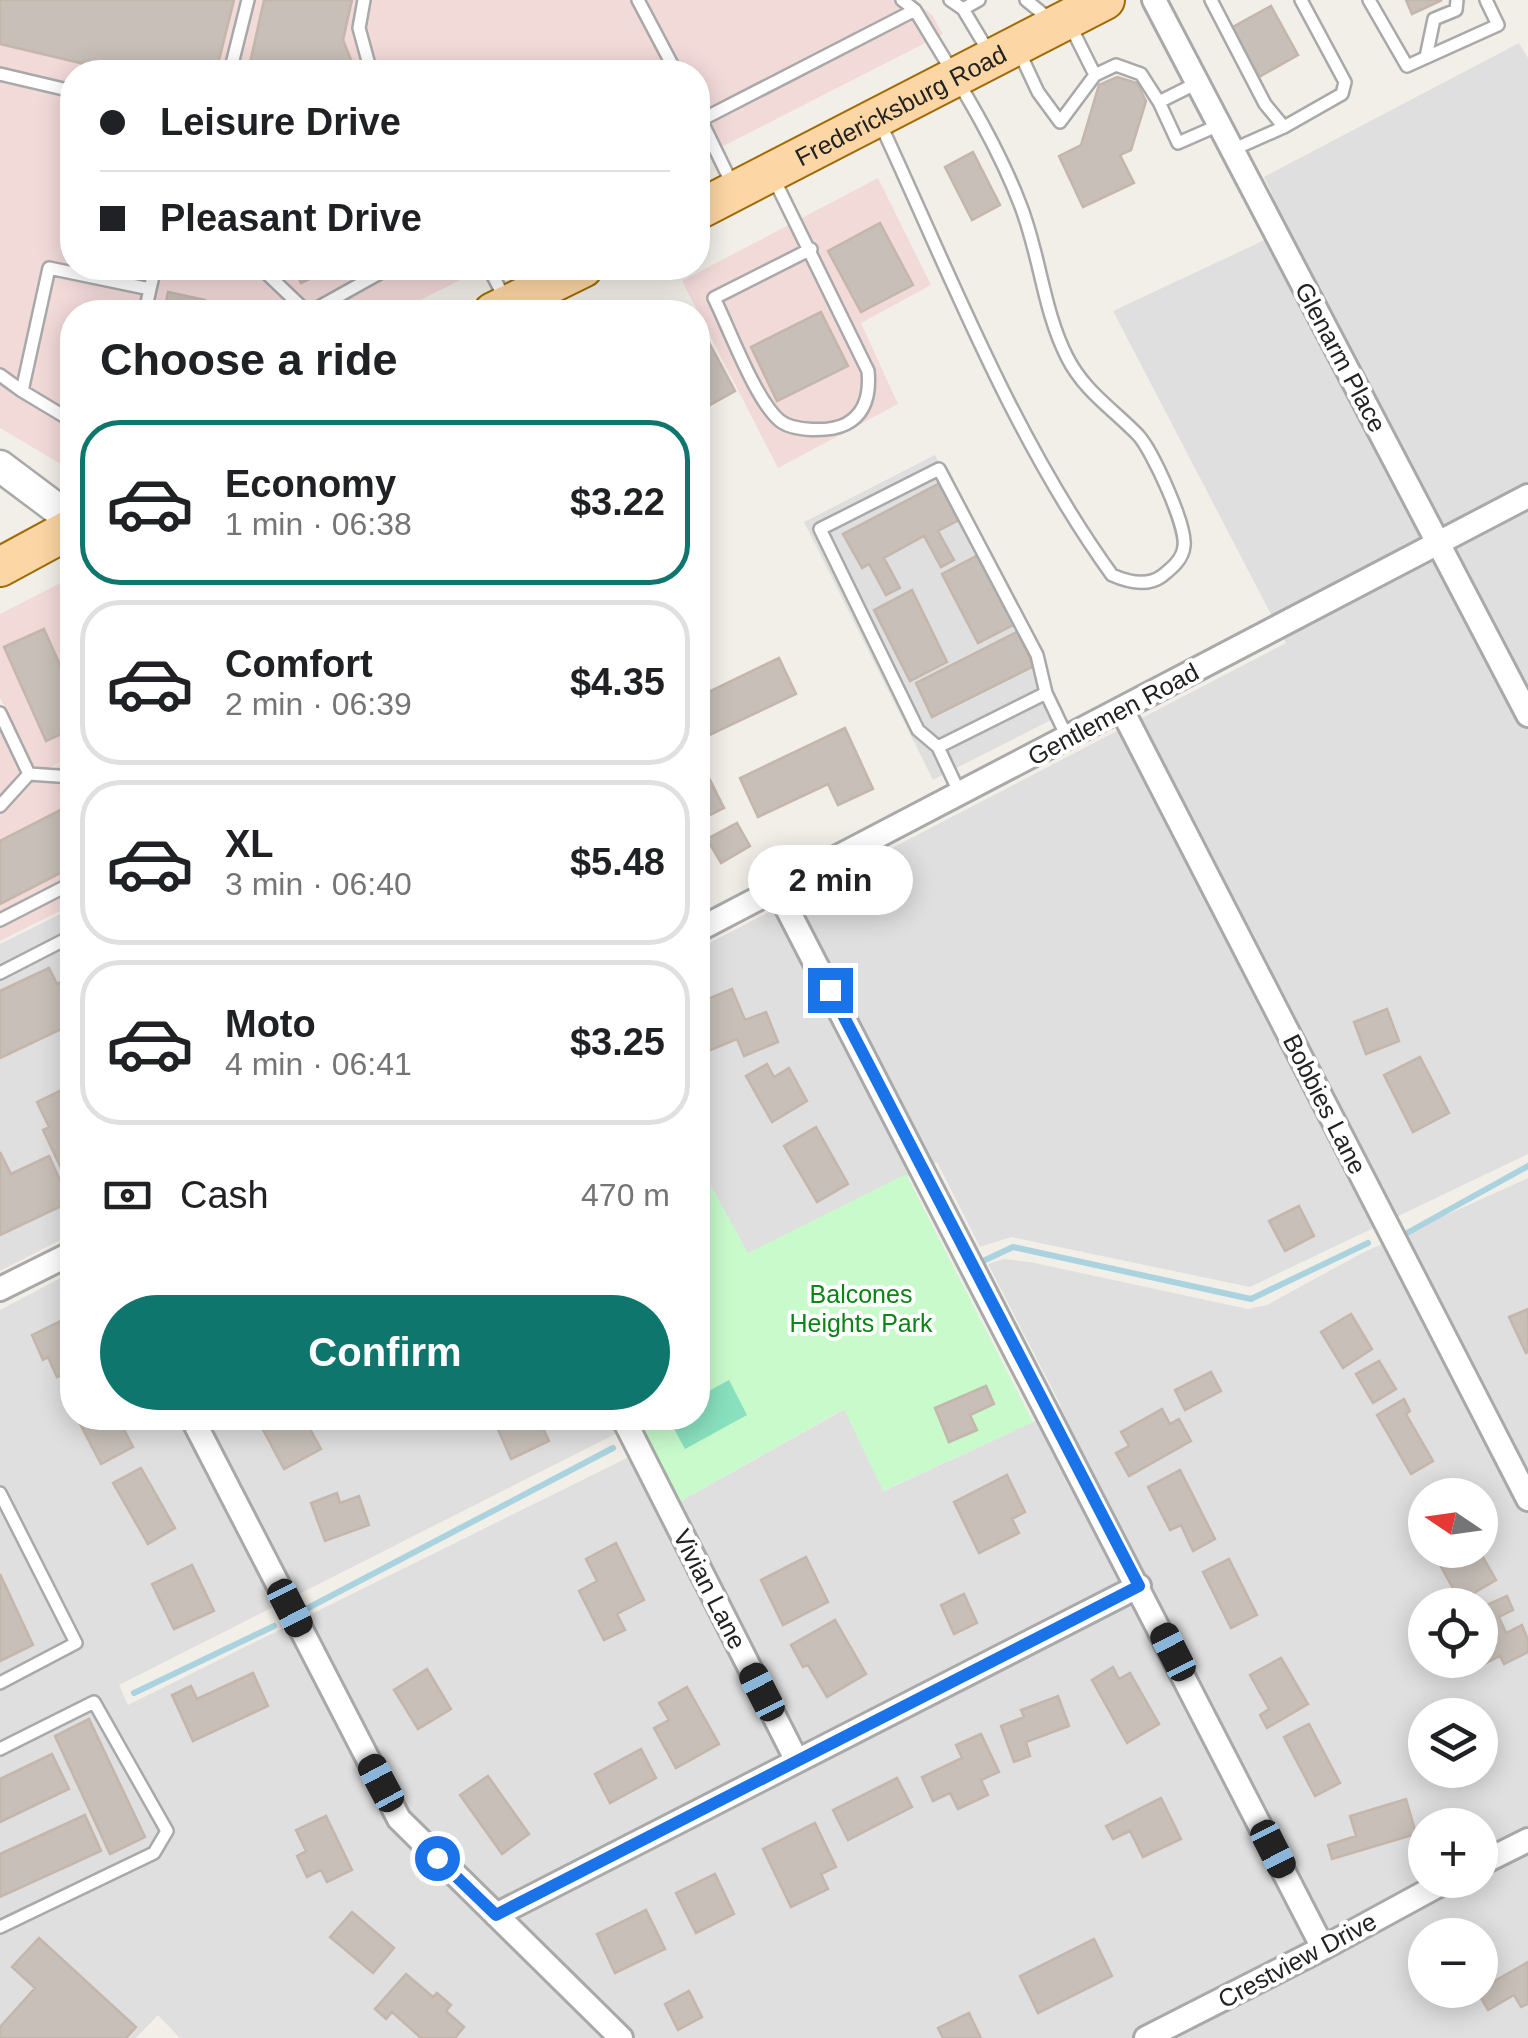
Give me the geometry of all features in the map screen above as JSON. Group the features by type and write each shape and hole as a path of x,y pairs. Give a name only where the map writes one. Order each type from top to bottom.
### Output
{"main road":[{"name":"Fredericksburg Road","path":"710,204 1083,10"},
{"path":"519,300 559,280"},
{"path":"0,566 60,534"}],"street":[{"name":"Glenarm Place","path":"1154,0 1528,715"},
{"path":"0,466 60,511"},
{"name":"Gentlemen Road","path":"710,924 1528,496"},
{"name":"Bobbies Lane","path":"1122,710 1528,1499"},
{"path":"777,888 1324,1948"},
{"path":"0,1289 60,1259"},
{"path":"198,1430 400,1818 620,2038"},
{"name":"Vivian Lane","path":"629,1430 798,1761"},
{"path":"496,1915 1139,1586"},
{"path":"1498,1855 1528,1840"},
{"name":"Crestview Drive","path":"1146,2038 1415,1898"}],"lane":[{"path":"233,60 248,0"},
{"path":"364,0 359,28 368,60"},
{"path":"638,0 670,60"},
{"path":"878,118 1008,400 1050,479 1112,576 1129,583 1156,580 1176,566 1184,548 1180,518 1142,438 1091,393 1067,358 1020,202 954,76 915,10 902,0"},
{"path":"950,0 1004,51 1060,122 1095,75 1116,65 1141,74 1178,144 1219,125"},
{"path":"964,10 980,0"},
{"path":"1026,0 1083,10 1095,75"},
{"path":"1211,0 1265,104 1284,127"},
{"path":"1232,150 1284,127 1342,94 1345,82 1302,0"},
{"path":"1369,0 1407,66 1498,25 1486,0"},
{"path":"1426,57 1434,19 1456,10 1458,0"},
{"path":"710,112 915,10"},
{"path":"0,74 60,88"},
{"path":"1159,102 1197,83"},
{"path":"710,140 736,191"},
{"path":"771,173 810,249 868,371 870,392 861,410 846,424 821,428 782,423 768,408 714,298 810,249"},
{"path":"22,391 49,268 60,270"},
{"path":"104,280 150,290"},
{"path":"148,300 152,280"},
{"path":"274,280 295,300"},
{"path":"330,300 366,280"},
{"path":"0,375 60,414"},
{"path":"960,794 938,747 918,730 820,529 939,469 1037,655 1046,694 1068,738"},
{"path":"938,747 1046,694"},
{"path":"0,714 29,774"},
{"path":"29,774 60,776"},
{"path":"0,806 29,774"},
{"path":"0,920 60,889"},
{"path":"0,973 60,942"},
{"path":"0,1493 76,1642 0,1683"},
{"path":"0,1750 94,1702 167,1831 154,1852 0,1927"}],"shaded area":[{"path":"0,0 913,0 932,15 943,34 710,153 710,60 60,60 60,280 461,280 420,300 60,300 60,463 0,428"},
{"path":"1519,43 1528,58 1528,1154 1250,1287 1011,1237 980,1247 937,1162 748,1254 710,1184 710,943 1286,643 1113,311 1288,229 1264,177"},
{"path":"878,178 931,285 861,323 898,404 778,468 710,336 710,300 692,300 682,281 710,280 710,266"},
{"path":"935,455 1065,713 933,780 804,522"},
{"path":"60,583 60,762 0,795 0,708 4,706 0,698 0,614"},
{"path":"60,764 60,911 0,941 0,797"},
{"path":"60,914 60,1240 0,1271 0,944"},
{"path":"1528,1178 1528,2038 180,2038 158,2015 136,2038 0,2038 0,1310 60,1278 60,1430 623,1430 119,1685 128,1705 651,1446 679,1502 845,1409 884,1491 1033,1422 1061,1406 988,1264 1004,1259 1030,1262 1248,1309 1267,1305 1362,1253"}],"green space":[{"name":"Balcones Heights Park","path":"906,1174 1033,1422 883,1491 844,1409 679,1502 643,1430 710,1430 710,1184 748,1253"},
{"path":"729,1380 747,1415 685,1449 675,1430 710,1430 710,1390"}],"building":[{"path":"0,0 234,0 219,60 67,60 0,44"},
{"path":"264,0 352,0 343,40 351,60 251,60"},
{"path":"1406,0 1442,0 1412,14"},
{"path":"1271,6 1298,55 1259,77 1231,28"},
{"path":"1117,77 1137,83 1146,101 1131,150 1120,155 1134,183 1083,207 1059,156 1081,145 1099,85"},
{"path":"973,152 1000,205 972,220 945,167"},
{"path":"880,223 913,285 861,312 828,251"},
{"path":"168,292 205,300 166,300"},
{"path":"821,312 848,366 777,401 751,347"},
{"path":"710,344 735,391 710,405"},
{"path":"940,483 959,520 938,531 954,560 941,567 924,536 884,558 900,588 886,595 869,564 862,568 843,534"},
{"path":"982,553 1017,623 978,643 942,574"},
{"path":"912,590 947,662 910,681 874,610"},
{"path":"44,629 60,665 60,735 46,741 4,647"},
{"path":"1017,632 1034,666 932,717 916,683"},
{"path":"779,658 796,694 710,735 710,691"},
{"path":"845,728 873,789 838,805 828,784 758,817 740,778"},
{"path":"710,780 724,808 710,815"},
{"path":"60,810 60,873 0,904 0,841"},
{"path":"737,823 750,846 721,863 710,837"},
{"path":"49,968 57,984 60,983 60,1030 0,1058 0,991"},
{"path":"732,989 745,1020 766,1012 778,1042 744,1056 737,1039 710,1050 710,998"},
{"path":"1387,1009 1399,1041 1366,1054 1354,1022"},
{"path":"1420,1057 1449,1113 1413,1132 1384,1075"},
{"path":"767,1064 774,1077 789,1068 807,1101 772,1122 746,1076"},
{"path":"60,1091 60,1166 43,1130 49,1127 37,1102"},
{"path":"816,1127 848,1184 817,1202 784,1146"},
{"path":"0,1152 11,1174 49,1156 60,1180 60,1207 0,1235"},
{"path":"1299,1206 1314,1236 1285,1251 1269,1221"},
{"path":"1528,1309 1528,1352 1526,1353 1509,1317"},
{"path":"1351,1314 1372,1349 1343,1368 1321,1332"},
{"path":"60,1321 60,1376 57,1377 48,1357 43,1360 32,1335"},
{"path":"1379,1361 1396,1389 1373,1403 1356,1374"},
{"path":"1211,1372 1221,1391 1185,1410 1175,1390"},
{"path":"986,1386 994,1404 970,1415 977,1430 949,1442 935,1408"},
{"path":"1404,1399 1410,1411 1406,1414 1433,1461 1411,1474 1377,1415"},
{"path":"1162,1409 1170,1424 1179,1419 1191,1441 1129,1476 1116,1453 1129,1446 1121,1432"},
{"path":"83,1430 124,1430 133,1447 101,1464"},
{"path":"263,1430 311,1430 321,1449 284,1469"},
{"path":"498,1430 544,1430 549,1441 511,1459"},
{"path":"141,1468 175,1528 148,1544 113,1483"},
{"path":"1180,1470 1215,1539 1193,1551 1181,1525 1170,1530 1148,1487"},
{"path":"1007,1475 1025,1512 1012,1519 1019,1533 979,1553 954,1502"},
{"path":"337,1493 340,1503 359,1496 369,1525 325,1541 311,1503"},
{"path":"616,1543 644,1600 617,1614 625,1630 604,1640 579,1591 597,1581 586,1559"},
{"path":"806,1557 828,1602 783,1625 761,1580"},
{"path":"1229,1559 1257,1615 1231,1628 1203,1572"},
{"path":"192,1565 214,1611 174,1629 152,1584"},
{"path":"1442,1568 1489,1568 1496,1580 1482,1588 1453,1588"},
{"path":"0,1574 33,1645 0,1661"},
{"path":"964,1594 977,1623 954,1634 941,1605"},
{"path":"1507,1596 1513,1610 1499,1617 1506,1633 1522,1625 1528,1640 1528,1652 1504,1664 1498,1657 1498,1600"},
{"path":"835,1620 866,1674 827,1697 791,1645"},
{"path":"1281,1658 1308,1704 1267,1728 1260,1715 1269,1709 1250,1675"},
{"path":"1113,1667 1119,1679 1130,1673 1159,1724 1127,1743 1092,1680"},
{"path":"427,1669 451,1709 418,1729 394,1690"},
{"path":"253,1673 268,1706 193,1741 172,1695 191,1686 197,1699"},
{"path":"687,1687 719,1744 676,1768 654,1728 669,1720 659,1703"},
{"path":"1058,1696 1069,1726 1026,1742 1030,1756 1014,1762 1001,1726 1024,1717 1021,1710"},
{"path":"89,1719 145,1837 110,1854 55,1736"},
{"path":"1309,1724 1340,1783 1315,1796 1284,1737"},
{"path":"981,1734 999,1772 981,1780 988,1795 958,1809 950,1793 933,1801 922,1777 962,1758 956,1745"},
{"path":"641,1749 656,1778 610,1803 595,1774"},
{"path":"52,1754 69,1789 0,1822 0,1779"},
{"path":"488,1776 529,1834 502,1854 460,1795"},
{"path":"897,1778 912,1807 848,1840 833,1810"},
{"path":"1161,1798 1181,1839 1143,1857 1130,1831 1113,1839 1106,1826"},
{"path":"1406,1799 1408,1836 1332,1859 1328,1845 1356,1836 1350,1816"},
{"path":"85,1815 101,1851 0,1897 0,1854"},
{"path":"326,1816 352,1870 327,1882 321,1870 307,1877 297,1856 306,1851 296,1830"},
{"path":"815,1823 836,1867 821,1874 828,1889 791,1907 763,1849"},
{"path":"715,1874 734,1914 696,1933 676,1893"},
{"path":"646,1910 665,1949 615,1973 597,1934"},
{"path":"352,1912 394,1948 373,1973 330,1937"},
{"path":"39,1938 136,2027 126,2038 0,2038 0,2027 35,1988 12,1967"},
{"path":"1094,1939 1112,1976 1038,2013 1020,1976"},
{"path":"1528,1962 1528,2004 1521,2007 1514,1995 1498,2004 1498,1979"},
{"path":"406,1974 433,1997 437,1993 451,2005 446,2011 464,2027 455,2038 421,2038 392,2012 386,2019 375,2009"},
{"path":"689,1991 702,2017 678,2030 665,2004"},
{"path":"969,2013 981,2038 943,2038 938,2028"}],"waterway":[{"path":"1407,1233 1528,1166"},
{"path":"983,1261 1013,1247 1251,1299 1368,1243"},
{"path":"306,1609 613,1448"},
{"path":"134,1693 274,1626"}],"route":[{"path":"437,1858 496,1915 1139,1586 830,990"}]}
